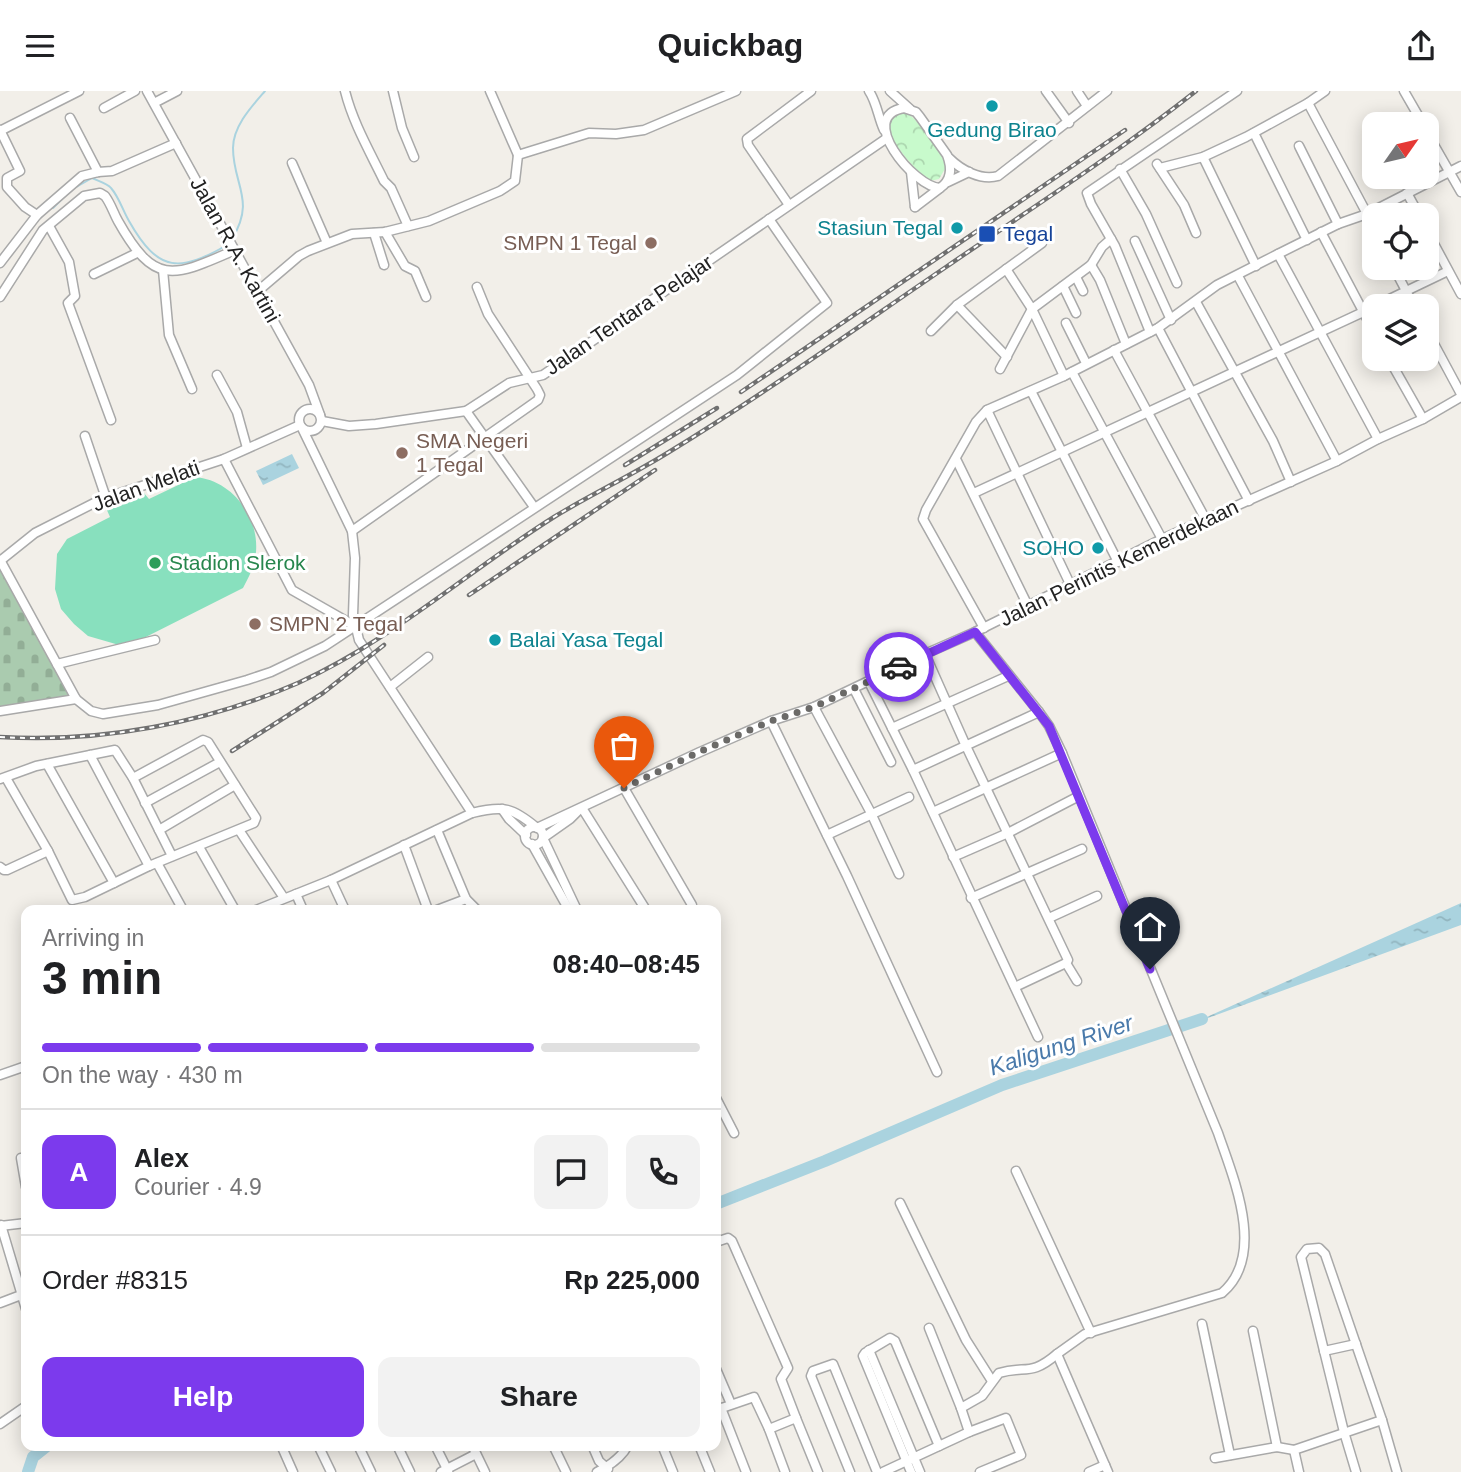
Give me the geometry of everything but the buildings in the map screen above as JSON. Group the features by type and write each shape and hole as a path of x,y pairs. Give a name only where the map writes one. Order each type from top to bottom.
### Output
{"street":[{"path":"37,215 25,208 7,187 7,178 20,171 0,131 79,91"},
{"path":"104,108 135,91"},
{"name":"Jalan R.A. Kartini","path":"147,91 309,385 321,420"},
{"path":"154,103 177,91"},
{"path":"345,91 359,130 384,181 391,188 408,226"},
{"path":"393,91 402,128 414,157"},
{"path":"258,291 302,254 327,243 352,234 385,232 444,216 512,185 517,177 518,155 490,91"},
{"path":"518,155 589,133 616,134 655,127 736,91"},
{"path":"789,205 748,145 747,139 811,91"},
{"path":"869,91 875,101 885,134 911,171 925,184 940,188"},
{"path":"890,91 920,117 957,165 986,178 998,176 1107,91"},
{"path":"1046,91 1069,123"},
{"path":"1077,91 1087,106"},
{"path":"1237,91 1087,194 1154,330 1192,393 1249,501"},
{"path":"1196,233 1184,205 1159,166 1203,157 1254,133 1325,91"},
{"path":"1404,91 1416,112"},
{"path":"1308,103 1362,205"},
{"name":"Jalan Tentara Pelajar","path":"321,420 349,426 466,411 509,383 543,375 789,205 885,134 885,122 892,112 910,109"},
{"path":"69,118 98,172"},
{"path":"1254,133 1307,240"},
{"path":"0,264 37,215 82,176 113,171 176,143"},
{"path":"1299,146 1338,224"},
{"path":"1439,154 1461,192"},
{"path":"947,155 950,167 948,183"},
{"path":"1203,157 1256,265"},
{"path":"292,163 327,243"},
{"path":"1388,203 1461,166"},
{"path":"1120,169 1146,214 1177,283"},
{"path":"911,171 915,207 940,188 969,172"},
{"path":"0,297 32,244 85,196 100,193 108,200 137,253 153,267 163,270 190,269 234,249"},
{"path":"1407,193 1412,203"},
{"path":"984,628 923,519 976,422 987,410 1068,374 1154,330 1217,285 1321,232 1362,216"},
{"path":"0,561 76,699 91,711 103,714 158,705 271,672 325,646 355,627 737,375 827,303 769,219"},
{"path":"49,226 69,262 75,296 68,303 111,420"},
{"path":"385,232 405,266 415,271 426,297"},
{"path":"1321,232 1362,310"},
{"path":"374,233 384,265"},
{"path":"1000,369 1032,309 1091,265 1102,247 1111,239"},
{"path":"1135,241 1171,320"},
{"path":"931,331 957,305 1042,243"},
{"path":"94,274 137,253"},
{"path":"1278,254 1378,439"},
{"path":"1439,254 1461,294"},
{"path":"1091,265 1100,280 1126,344"},
{"path":"1006,269 1105,433 1162,539"},
{"path":"163,270 169,335 192,389"},
{"path":"1400,294 1448,271"},
{"path":"1238,276 1337,461"},
{"path":"1076,277 1083,291"},
{"path":"1400,280 1408,294"},
{"path":"1063,286 1076,313"},
{"path":"352,531 538,400 540,395 488,314 477,287"},
{"path":"1196,302 1278,450 1291,482"},
{"path":"957,305 1007,357"},
{"path":"974,493 1362,312"},
{"path":"1066,323 1086,363"},
{"path":"1114,350 1206,520"},
{"path":"1439,354 1461,395"},
{"path":"1396,371 1423,419"},
{"path":"217,375 237,412 247,449"},
{"path":"309,385 308,400 299,418 314,457 352,531 355,558 353,615 359,640 472,813"},
{"path":"1031,391 1118,562"},
{"name":"Jalan Perintis Kemerdekaan","path":"526,835 529,829 582,808 771,721 814,707 984,628 1162,539 1337,461 1423,419 1461,395"},
{"path":"303,411 310,409 321,420"},
{"path":"987,410 1070,584"},
{"path":"466,411 534,507"},
{"path":"301,427 312,432 321,420"},
{"path":"314,457 314,438 321,420"},
{"name":"Jalan Melati","path":"0,561 34,533 106,498 224,459 301,427"},
{"path":"85,436 106,498"},
{"path":"224,459 292,590 355,627"},
{"path":"956,459 1028,606"},
{"path":"961,1408 982,1396 999,1373 1040,1367 1074,1340 1216,1296 1234,1280 1239,1269 1244,1229 1239,1196 1218,1133 1062,753 1039,712 975,632"},
{"path":"57,664 155,640"},
{"path":"925,654 965,746 1049,918 1067,958 1066,963 1077,981"},
{"path":"390,687 428,657"},
{"path":"892,728 1008,676"},
{"path":"869,682 913,769 1038,1037"},
{"path":"854,689 891,762"},
{"path":"0,711 76,699"},
{"path":"814,707 871,813 899,874"},
{"path":"913,769 1039,712"},
{"path":"771,721 937,1072"},
{"path":"133,778 198,741 208,742 256,818 254,823 239,830 153,864 85,897 72,900 48,851 3,778 36,766 115,750 133,778 172,856"},
{"path":"933,812 1062,753"},
{"path":"90,755 180,905"},
{"path":"145,803 220,762"},
{"path":"47,764 114,883"},
{"path":"159,830 235,785"},
{"path":"624,788 692,905"},
{"path":"953,857 1008,833 1079,796"},
{"path":"827,835 909,797"},
{"path":"268,905 331,880 472,813 488,808 519,813 541,831 575,905"},
{"path":"582,808 643,905"},
{"name":"Jalan Perintis Kemerdekaan","path":"532,844 537,844 582,808"},
{"path":"502,809 509,820 526,835 566,905"},
{"path":"239,830 284,898"},
{"path":"437,830 466,899 472,905"},
{"path":"404,845 426,905"},
{"path":"199,847 231,905"},
{"path":"971,898 1082,849"},
{"path":"1,870 48,851"},
{"path":"331,880 343,905"},
{"path":"296,894 301,905"},
{"path":"1049,918 1097,896"},
{"path":"450,905 466,899"},
{"path":"1015,987 1066,963"},
{"path":"0,1075 21,1068"},
{"path":"721,1108 734,1133"},
{"path":"1016,1171 1091,1333"},
{"path":"901,1203 966,1340 992,1381"},
{"path":"0,1303 21,1296 1,1225 21,1223"},
{"path":"721,1240 729,1238 732,1241 788,1368 781,1379 818,1472"},
{"path":"1356,1472 1343,1432 1301,1257 1307,1249 1319,1248 1325,1254 1397,1472"},
{"path":"1202,1324 1230,1455"},
{"path":"929,1328 969,1431"},
{"path":"1253,1331 1277,1447"},
{"path":"920,1472 911,1459 863,1356 869,1350 890,1338 895,1341 939,1446"},
{"path":"1324,1351 1356,1343"},
{"path":"1057,1354 1107,1469 1089,1472"},
{"path":"850,1472 811,1376 813,1371 830,1364 833,1364 877,1472"},
{"path":"721,1381 731,1404"},
{"path":"721,1408 754,1397 785,1472"},
{"path":"0,1424 21,1409"},
{"path":"721,1416 746,1472"},
{"path":"769,1429 796,1418"},
{"path":"883,1472 969,1431 1006,1418 1021,1455 980,1472"},
{"path":"1215,1458 1277,1447 1294,1450 1382,1420"},
{"path":"1294,1450 1299,1472"},
{"path":"284,1451 293,1472"},
{"path":"321,1451 331,1472"},
{"path":"361,1451 371,1472"},
{"path":"400,1451 410,1472"},
{"path":"438,1451 446,1471 473,1451"},
{"path":"474,1451 485,1472"},
{"path":"556,1451 566,1472"},
{"path":"595,1451 599,1461 608,1470"},
{"path":"597,1472 608,1470 625,1451"},
{"path":"664,1451 673,1472"},
{"path":"701,1451 710,1472"},
{"path":"911,1459 911,1472"}],"green space":[{"path":"904,112 922,127 940,153 946,167 939,179 930,181 919,172 891,135 891,119"},
{"name":"Stadion Slerok","path":"195,477 220,485 231,492 248,513 256,538 256,552 243,588 126,647 88,636 61,609 55,589 57,554 67,539 110,517 102,499 138,486 149,499"},
{"path":"0,561 76,699 0,711"}],"water":[{"path":"292,454 299,468 263,485 256,471"},
{"name":"Kaligung River","path":"1461,903 1461,925 1189,1025"}],"waterway":[{"path":"232,239 239,225 243,203 234,161 234,140 244,117 265,91"},
{"path":"53,208 71,190 92,178 111,188 140,238 150,251 161,259 184,263 197,260 229,244"},
{"name":"Kaligung River","path":"721,1202 825,1161 1002,1085 1202,1019"},
{"name":"Kaligung River","path":"28,1472 33,1457 40,1451"}],"railway":[{"path":"0,737 76,737 190,719 263,697 332,666 397,626 554,517 655,460 774,384 1104,159 1196,91"},
{"path":"741,392 1125,130"},
{"path":"625,465 717,408"},
{"path":"469,595 655,470"},
{"path":"232,751 323,693 384,645"}],"way so far":[{"path":"624,788 699,752 771,721 814,707 899,667"}],"place":[{"name":"Gedung Birao","path":"992,106"},
{"name":"Stasiun Tegal","path":"957,228"},
{"name":"Tegal","path":"987,234"},
{"name":"SMPN 1 Tegal","path":"651,243"},
{"name":"SMA Negeri 1 Tegal","path":"402,453"},
{"name":"SOHO","path":"1098,548"},
{"name":"Stadion Slerok","path":"155,563"},
{"name":"SMPN 2 Tegal","path":"255,624"},
{"name":"Balai Yasa Tegal","path":"495,640"}],"route":[{"path":"899,667 975,632 1049,726 1150,969"}]}
